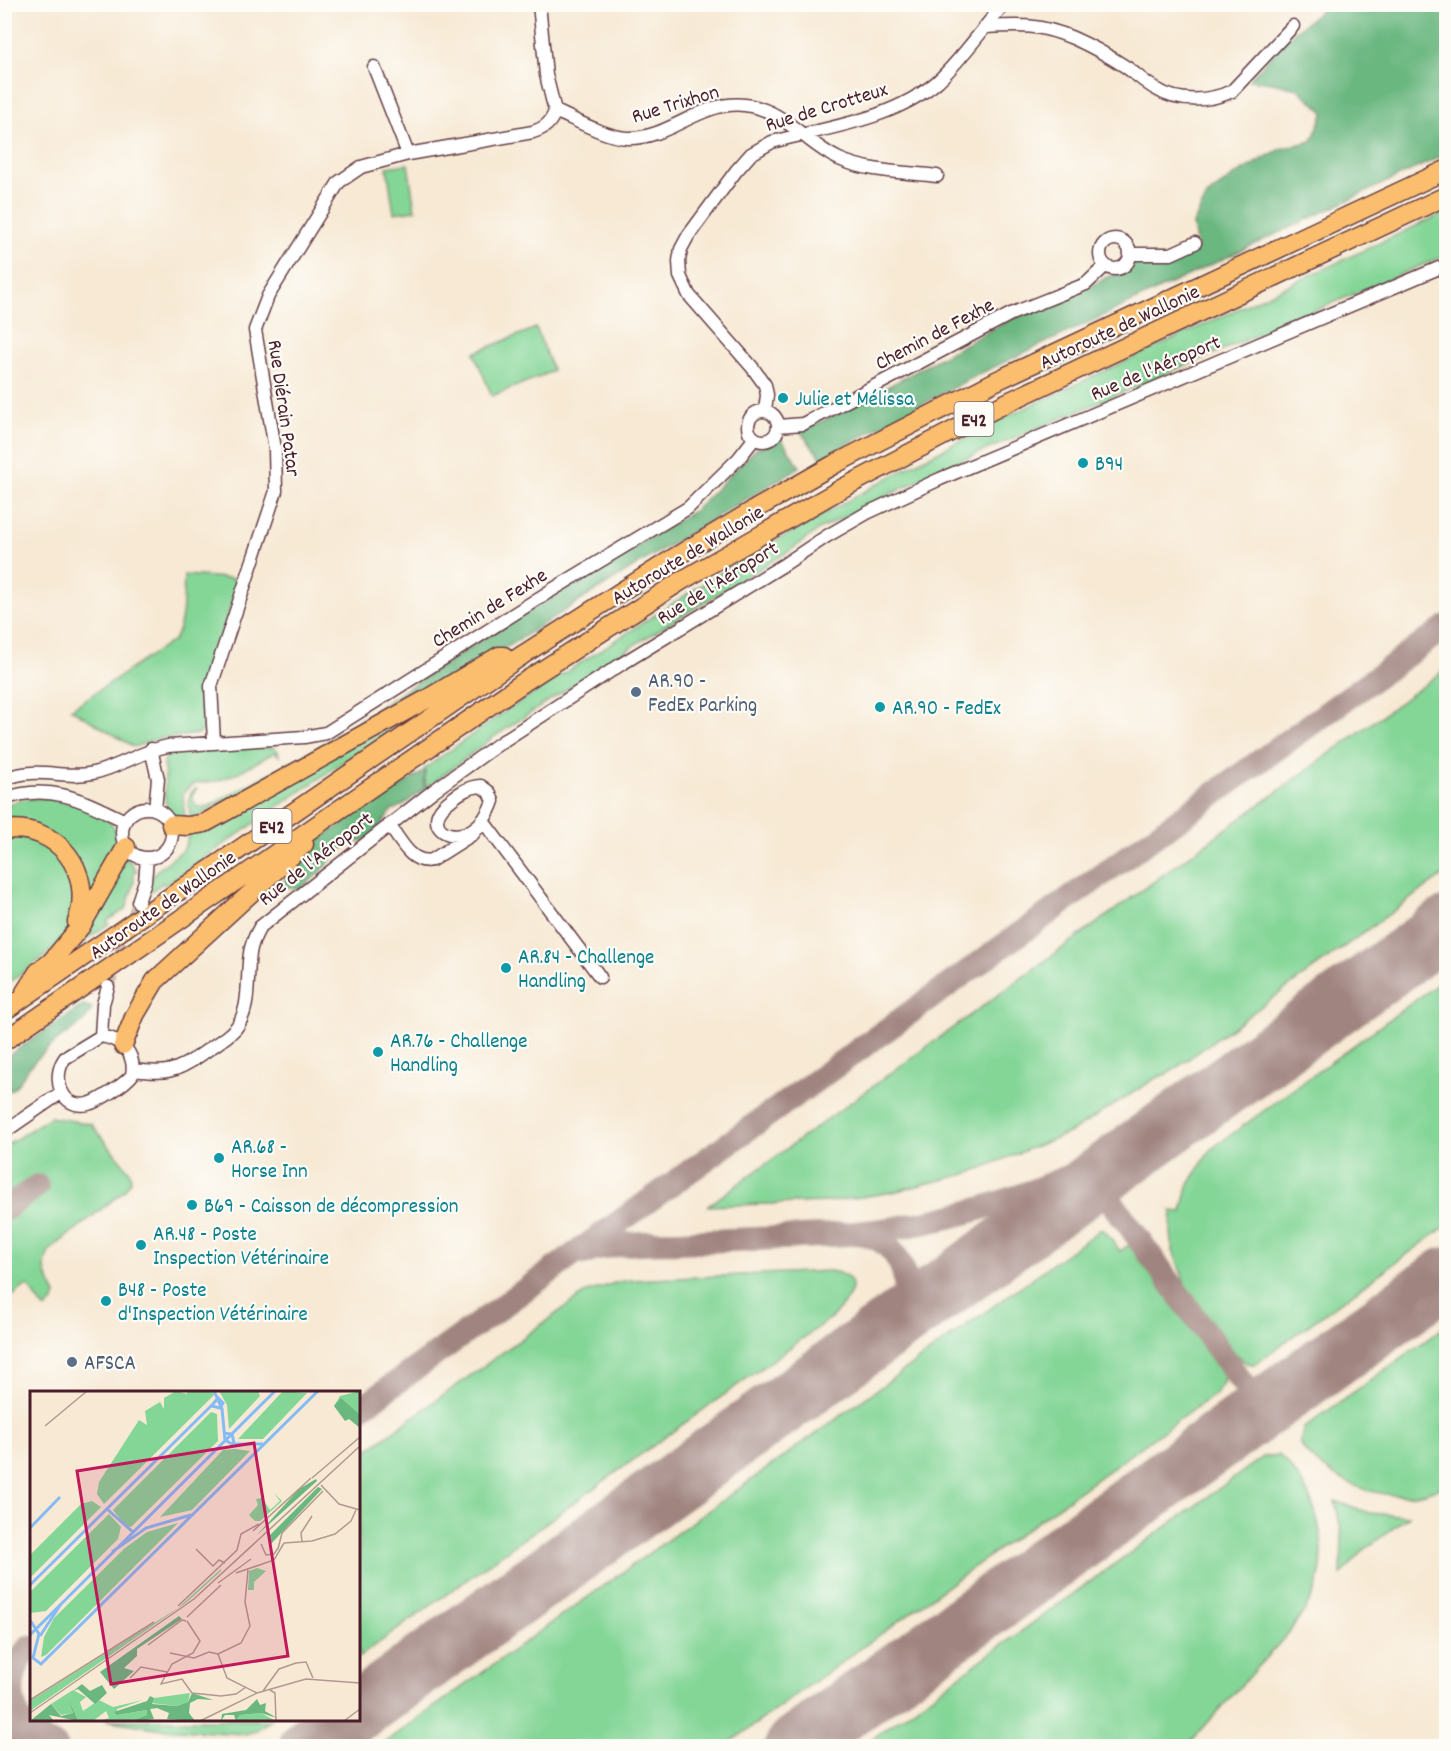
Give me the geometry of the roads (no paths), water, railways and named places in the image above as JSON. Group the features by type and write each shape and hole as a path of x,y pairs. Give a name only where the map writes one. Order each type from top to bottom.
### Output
{"highway":[{"name":"Autoroute de Wallonie","path":"4,1011 524,654 672,559 833,465 996,381 1446,170"},
{"name":"Autoroute de Wallonie","path":"4,1041 524,682 671,587 841,489 1006,403 1446,196"},
{"path":"171,825 188,826 205,823 427,699 499,656 524,654"},
{"path":"123,1045 135,1015 156,981 303,847 310,829"},
{"path":"4,830 23,830 48,838 59,846 71,860 81,881 82,899 74,934"},
{"path":"21,999 38,972 51,962 85,920 126,847"}],"street":[{"path":"539,4 546,75 555,111"},
{"name":"Rue de Crotteux","path":"765,410 767,395 765,385 689,295 680,276 681,249 688,236 744,160 765,144 884,113 918,95 946,73 1004,4"},
{"path":"986,27 1023,25 1046,28 1103,52 1162,93 1176,98 1191,99 1218,96 1232,91 1293,26"},
{"path":"374,67 408,154"},
{"name":"Rue Trixhon","path":"555,111 615,136 629,138 656,132 714,107 745,105 777,114 801,134 847,162 880,169 937,176"},
{"name":"Rue Diérain Patar","path":"214,742 211,686 276,491 275,449 255,330 268,296 339,182 361,167 408,154 533,132 544,128 552,120 555,111"},
{"path":"1105,266 1099,255 1100,248 1108,240 1121,239 1129,248 1130,254 1171,254 1195,243"},
{"name":"Chemin de Fexhe","path":"4,779 32,772 90,774 110,769 151,749 214,742 303,737 326,733 547,593 688,508 739,458 754,439 765,441 770,439 774,436 778,426 803,424 1011,314 1086,284 1105,266 1121,268 1129,260 1130,254"},
{"name":"Rue de l'Aéroport","path":"133,1070 155,1073 180,1069 236,1028 245,1003 250,950 260,927 454,775 706,610 867,513 960,471 1446,265"},
{"path":"754,439 747,423 754,413 765,410 775,416 778,426"},
{"path":"151,749 159,789 155,809"},
{"path":"389,825 416,859 427,861 474,834 483,821 493,801 489,792 482,786 470,787 441,806 438,813 439,828 450,835 465,834 483,821"},
{"path":"4,799 27,793 61,794 125,821"},
{"path":"155,809 162,813 171,825 172,833 168,848 154,857 139,857 126,847 122,834 125,821 138,810 155,809"},
{"path":"483,821 600,977"},
{"path":"138,902 145,880 147,858"},
{"path":"101,1036 108,987"},
{"path":"101,1036 109,1037 129,1051 133,1070 129,1078 90,1104 73,1102 62,1092 57,1078 65,1058 101,1036"},
{"path":"4,1132 62,1092"}],"tunnel":[{"path":"108,987 138,902"}],"place":[{"name":"Julie et Mélissa","path":"783,398"},
{"name":"B94","path":"1083,463"},
{"name":"AR.90 - FedEx Parking","path":"636,692"},
{"name":"AR.90 - FedEx","path":"880,707"},
{"name":"AR.84 - Challenge Handling","path":"506,968"},
{"name":"AR.76 - Challenge Handling","path":"378,1052"},
{"name":"AR.68 - Horse Inn","path":"219,1158"},
{"name":"B69 - Caisson de décompression","path":"192,1205"},
{"name":"AR.48 - Poste Inspection Vétérinaire","path":"141,1245"},
{"name":"B48 - Poste d'Inspection Vétérinaire","path":"106,1301"},
{"name":"AFSCA","path":"72,1362"}]}
